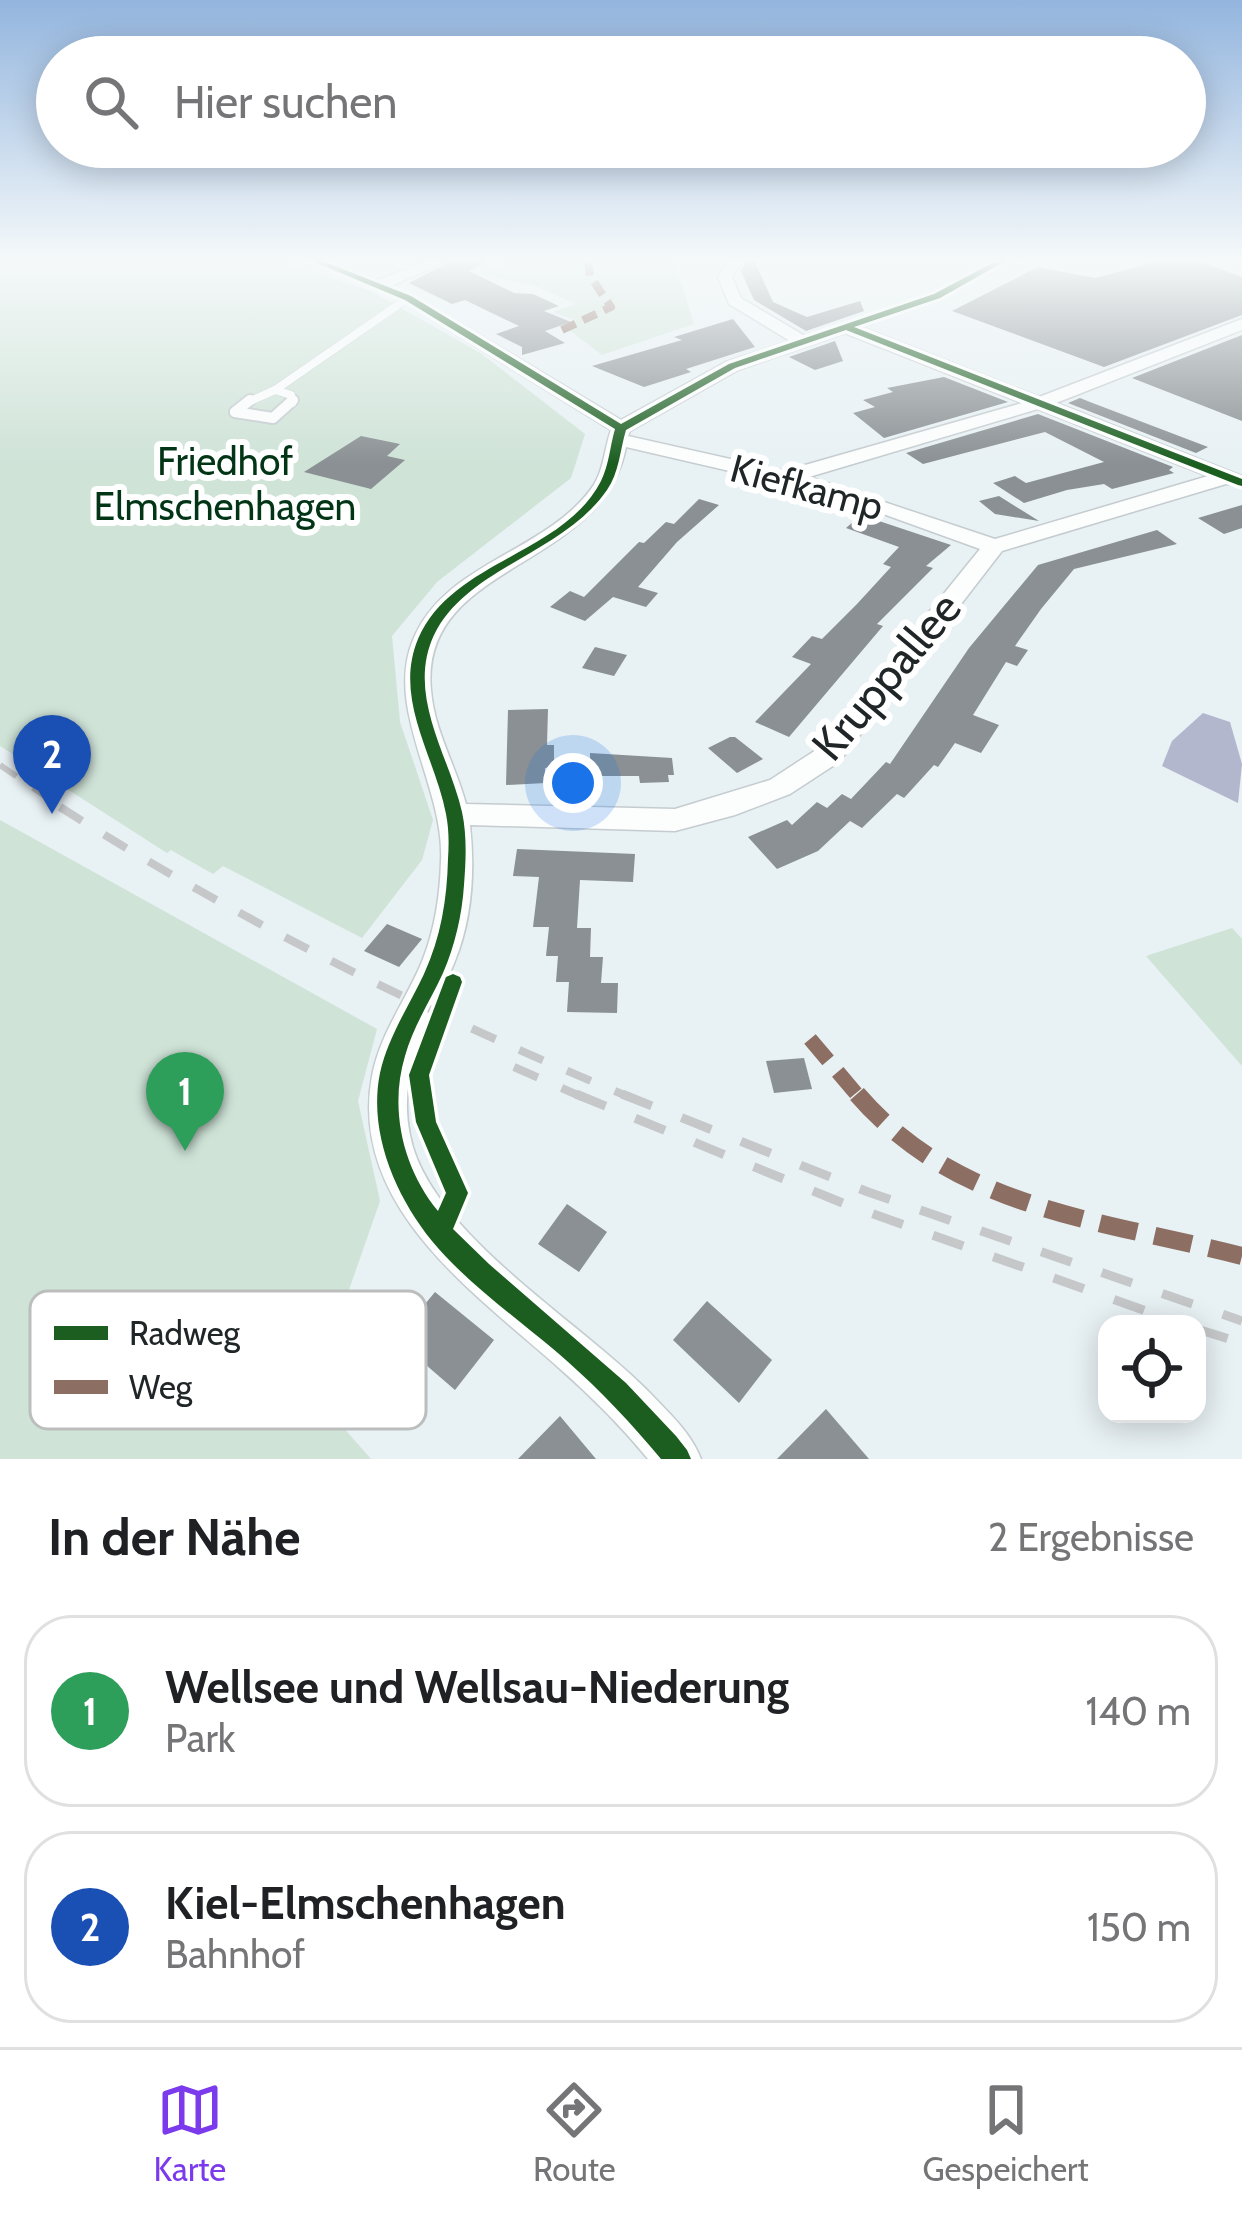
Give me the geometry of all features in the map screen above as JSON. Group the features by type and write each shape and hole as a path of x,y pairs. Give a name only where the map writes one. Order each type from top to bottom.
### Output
{"street":[{"name":"Kiefkamp","path":"455,328 619,434 831,488 994,546"},
{"path":"779,328 805,343"},
{"path":"678,1459 579,1355 473,1267 415,1201 399,1165 387,1094 398,1041 433,974 452,919 454,814 420,719 424,641 447,605 555,535 600,492 616,457 619,434 732,367 848,328"},
{"path":"848,328 1233,474"},
{"path":"787,477 797,470 1040,403 1232,328"},
{"path":"994,546 1233,474"},
{"name":"Kruppallee","path":"454,814 675,820 780,787 829,755 994,546"}],"lane":[{"path":"275,390 291,395 294,402 273,418 235,412 365,328"}],"green space":[{"name":"Friedhof Elmschenhagen","path":"0,328 436,328 482,354 585,434 571,478 437,582 392,636 400,722 433,820 422,860 362,938 223,866 213,874 171,850 167,853 0,746"},
{"path":"566,328 682,328 602,355"},
{"path":"0,820 377,1029 358,1101 380,1201 349,1291 30,1291 30,1429 345,1429 371,1459 0,1459"},
{"path":"1232,928 1242,939 1242,1066 1146,956"}],"water":[{"path":"1203,713 1230,722 1242,764 1238,803 1162,766 1172,741"}],"building":[{"path":"513,328 553,328 545,331 565,343 522,355 522,347 496,334"},
{"path":"703,328 740,328 755,347 644,387 592,366 682,340 674,337"},
{"path":"998,328 1207,328 1104,367"},
{"path":"1242,335 1242,421 1132,378"},
{"path":"835,341 843,361 815,370 789,357"},
{"path":"944,377 1008,402 884,438 853,413 875,407 863,400 893,392 887,388"},
{"path":"1080,398 1208,447 1196,453 1068,403"},
{"path":"1038,414 1173,467 1169,470 1174,473 1112,489 1104,484 1067,490 1024,503 993,483 1015,476 1026,483 1104,462 1045,432 923,464 906,453"},
{"path":"361,436 400,444 387,456 405,460 371,489 304,472"},
{"path":"999,496 1039,521 995,514 979,501"},
{"path":"699,499 719,505 677,542 638,587 658,593 646,607 613,597 585,621 550,607 570,591 584,597 639,542 644,543 666,522 674,524"},
{"path":"1242,505 1242,528 1224,534 1198,518"},
{"path":"861,515 951,545 926,566 933,568 877,624 883,626 789,737 755,722 811,664 792,657 812,636 822,639 857,604 891,567 883,564 899,547 846,528"},
{"path":"1157,530 1177,544 1074,569 1041,609 1015,646 1028,650 1017,666 1006,662 973,715 999,725 981,753 955,743 938,767 934,765 904,798 897,794 862,828 850,821 818,851 777,869 748,837 787,820 792,825 817,802 827,808 842,794 851,799 886,762 890,764 969,648 1038,565"},
{"path":"595,647 627,655 614,676 582,668"},
{"path":"548,709 547,745 554,745 554,767 545,768 546,783 506,785 508,710"},
{"path":"730,737 763,759 737,773 708,748"},
{"path":"590,753 672,758 674,775 668,775 669,782 640,783 639,776 590,776"},
{"path":"517,849 635,854 633,882 580,880 577,928 591,928 590,957 603,957 601,983 618,983 617,1013 567,1012 569,982 556,982 558,956 546,956 549,927 533,927 539,877 513,876"},
{"path":"387,924 422,939 399,967 364,951"},
{"path":"804,1058 812,1089 774,1093 766,1061"},
{"path":"567,1204 607,1232 579,1272 538,1244"},
{"path":"435,1292 494,1340 455,1390 426,1365 426,1303"},
{"path":"707,1301 772,1360 739,1403 673,1340"},
{"path":"826,1409 869,1459 777,1459"},
{"path":"560,1416 596,1459 518,1459"}],"railway":[{"path":"0,765 65,810"},
{"path":"60,807 267,928 482,1033 623,1095"},
{"path":"514,1067 582,1097"},
{"path":"576,1094 845,1204 1158,1315"},
{"path":"623,1095 868,1192 1242,1321"},
{"path":"623,1095 629,1097"},
{"path":"1206,1332 1242,1343"}],"marked path":[{"path":"562,330 566,328"},
{"path":"810,1039 898,1137 968,1181 1084,1219 1242,1256"}],"cycle path":[{"path":"457,328 621,428"},
{"path":"621,428 732,366 843,328"},
{"path":"848,328 1242,483"},
{"path":"621,428 607,481 584,511 459,595 425,639 418,691 454,815 455,886 445,944 401,1039 388,1092 391,1136 403,1175 423,1210 480,1272 617,1392 678,1459"},
{"path":"440,1233 457,1193 426,1122 419,1075 453,982"}],"place":[{"name":"Kiel-Elmschenhagen","path":"52,814"},
{"name":"Wellsee und Wellsau-Niederung","path":"185,1151"}]}
